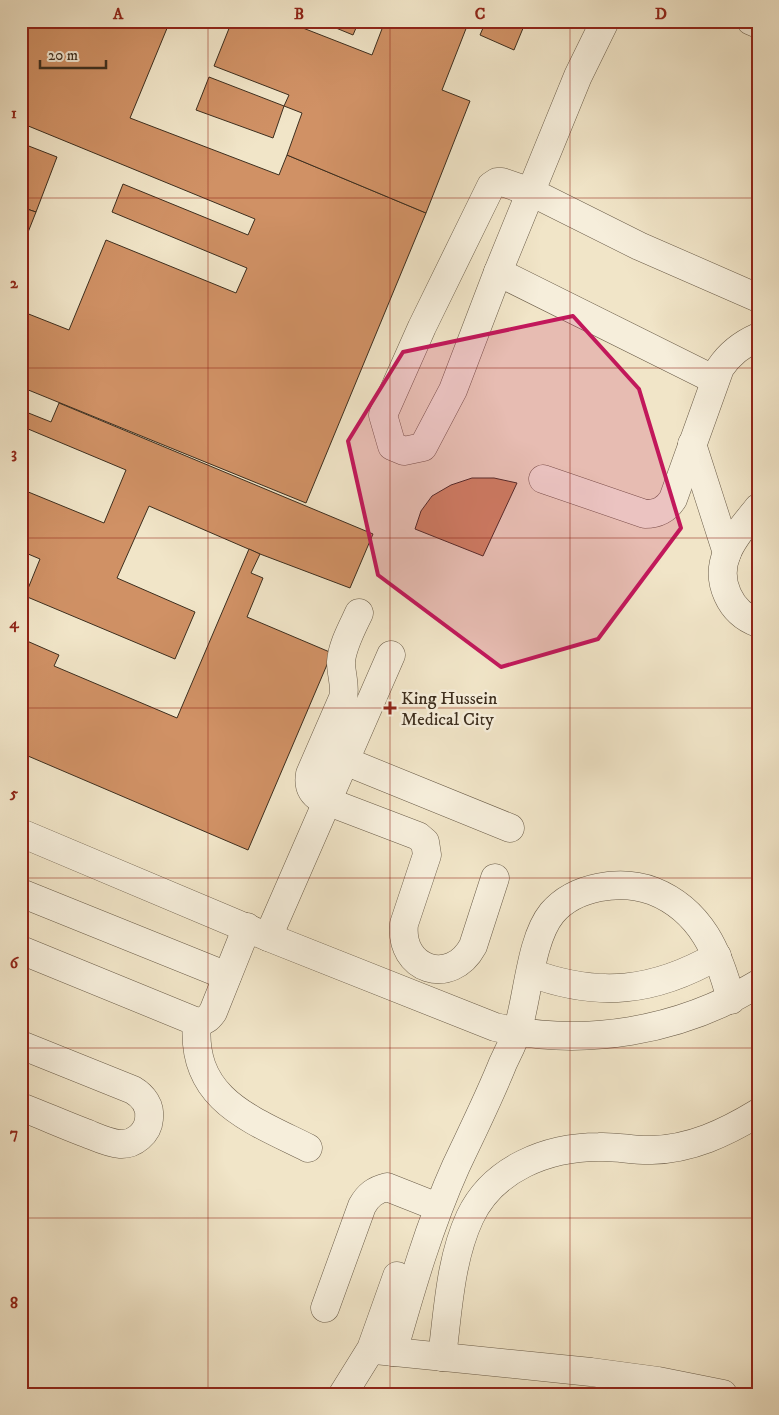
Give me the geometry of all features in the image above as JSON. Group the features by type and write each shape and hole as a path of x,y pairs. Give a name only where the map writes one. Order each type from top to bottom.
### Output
{"street":[{"path":"605,21 578,76 531,192 498,272 453,390 423,447 404,452 392,446 383,415 422,327 491,186 497,182 531,192 639,246 758,298"},
{"path":"751,21 758,24"},
{"path":"498,272 714,380"},
{"path":"544,479 645,514 652,514 665,509 673,499 714,380 720,368 727,358 746,342 758,337"},
{"path":"692,444 727,552"},
{"path":"758,508 727,552 723,564 722,577 729,598 742,615 758,623"},
{"path":"359,613 342,652 341,668 345,690 344,698 309,780 312,791 316,796 326,801 414,834 425,842 427,855 404,924 403,933 407,951 420,964 437,970 446,969 455,966 469,954 495,878"},
{"path":"21,950 197,1022 209,1018 227,976 257,932 326,801 391,655"},
{"path":"345,761 510,828"},
{"path":"21,833 257,932 506,1029 565,1036 620,1033 676,1022 731,1000 758,984"},
{"path":"382,1351 407,1245 475,1090 506,1029 531,973 543,927 553,912 566,900 582,892 614,886 647,889 662,895 690,914 700,927 718,956 724,970 731,1000"},
{"path":"21,893 227,976"},
{"path":"531,973 572,986 616,989 637,987 665,980 718,956"},
{"path":"197,1022 196,1036 200,1062 217,1092 246,1117 308,1148"},
{"path":"343,1394 382,1351 409,1294 506,1029"},
{"path":"21,1045 133,1090 146,1102 149,1118 147,1127 136,1140 119,1144 21,1107"},
{"path":"442,1357 454,1270 464,1231 470,1215 480,1200 505,1175 520,1165 536,1158 568,1149 601,1146 651,1150 691,1144 734,1128 758,1113"},
{"path":"325,1308 366,1199 372,1193 387,1187 425,1202"},
{"path":"382,1351 617,1375 723,1394"}],"highlighted area":[{"path":"573,316 639,389 681,528 598,639 501,667 378,575 348,441 403,352"}],"building":[{"path":"21,21 78,21 91,27 93,21 170,21 130,118 279,175 287,155 426,213 306,503 21,387 21,311 69,330 106,240 236,293 247,268 112,212 123,184 248,235 255,219 21,123"},
{"path":"232,21 285,21 372,55 385,21 397,23 397,21 469,21 442,90 470,101 426,213 287,155 302,113 284,106 289,95 214,66"},
{"path":"319,21 359,21 353,35"},
{"path":"486,21 526,21 514,50 480,35"},
{"path":"209,77 284,106 273,138 196,110"},
{"path":"21,143 57,157 36,212 21,207"},
{"path":"21,207 36,212 21,250"},
{"path":"59,403 373,534 350,588 260,554 149,506 117,578 195,612 175,659 25,596 40,559 21,551 21,489 104,523 126,470 21,426 21,410 51,422"},
{"path":"472,478 494,478 517,483 483,556 415,529 421,511 432,496 451,485"},
{"path":"249,549 260,554 251,573 263,578 247,617 332,653 248,850 21,753 21,653 27,641 59,655 54,666 177,718"}],"place":[{"name":"King Hussein Medical City","path":"390,708"}]}
